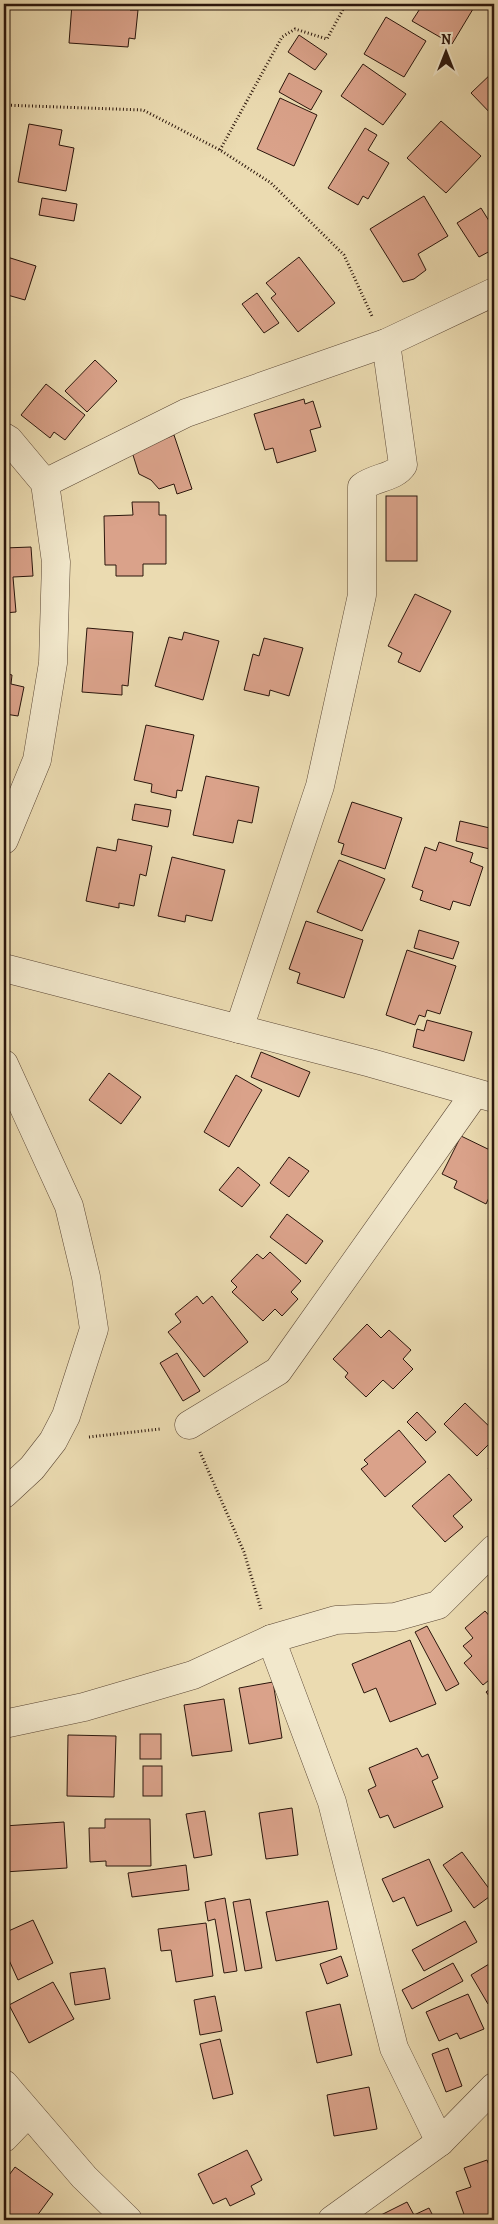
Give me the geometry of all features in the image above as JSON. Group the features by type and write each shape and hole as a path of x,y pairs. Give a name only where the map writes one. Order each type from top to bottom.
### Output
{"street":[{"path":"45,483 186,413 386,343 494,292"},
{"path":"239,1029 320,786 362,595 362,487 370,480 396,472 403,466 386,343"},
{"path":"4,437 9,440 45,483 56,562 53,663 37,760 4,840"},
{"path":"4,968 485,1095 278,1371 189,1425"},
{"path":"4,1064 69,1206 86,1277 94,1328 66,1416 53,1441 32,1468 4,1494"},
{"path":"4,1724 84,1707 193,1675 271,1639 336,1620 395,1617 438,1606 494,1549"},
{"path":"271,1639 332,1802 394,2048 440,2142"},
{"path":"4,2084 27,2114 84,2177 128,2220"},
{"path":"332,2220 440,2142 494,2087"},
{"path":"4,2138 27,2114"}],"path":[{"path":"220,150 282,38 295,29 327,39 346,4"},
{"path":"4,105 143,110 220,150 271,183 344,255 386,343"},
{"path":"53,1441 189,1425 244,1552 271,1639"}],"building":[{"path":"72,4 131,4 130,10 138,10 135,39 129,38 128,47 69,43"},
{"path":"423,4 476,4 452,44 412,21"},
{"path":"386,17 426,41 404,77 364,54"},
{"path":"299,35 327,54 315,70 288,52"},
{"path":"363,64 406,94 383,125 341,96"},
{"path":"494,71 494,117 471,93"},
{"path":"289,73 322,91 311,110 279,92"},
{"path":"280,98 317,115 294,166 257,149"},
{"path":"441,121 481,156 446,193 407,158"},
{"path":"29,124 62,130 59,145 74,148 66,191 18,182"},
{"path":"365,128 377,135 368,150 389,163 368,199 363,196 358,205 328,188"},
{"path":"424,196 448,236 418,254 426,270 414,279 403,282 370,229"},
{"path":"42,198 77,204 74,221 39,215"},
{"path":"481,208 494,229 494,254 492,250 479,257 457,223"},
{"path":"4,256 36,266 25,300 4,294"},
{"path":"299,257 335,303 298,332 271,298 276,294 266,283"},
{"path":"257,293 279,323 264,333 242,304"},
{"path":"95,360 117,381 87,412 65,391"},
{"path":"46,384 85,415 65,440 54,432 50,438 21,415"},
{"path":"304,399 305,404 313,401 321,427 310,430 316,451 277,463 273,448 265,450 254,414"},
{"path":"174,435 192,489 177,494 174,484 159,489 151,480 139,474 132,452"},
{"path":"386,496 417,496 417,561 386,561"},
{"path":"132,502 159,502 159,515 166,515 166,564 143,564 143,576 116,576 116,565 105,565 104,516 133,515"},
{"path":"31,547 33,576 13,577 16,612 4,613 4,548"},
{"path":"415,594 451,611 420,672 398,662 402,653 388,646"},
{"path":"87,628 133,632 128,686 122,685 122,695 82,692"},
{"path":"184,632 219,641 203,700 155,686 169,637 182,640"},
{"path":"264,638 303,648 289,696 270,690 269,696 244,690 253,654 259,656"},
{"path":"4,673 12,675 11,684 24,687 18,716 5,714 4,719"},
{"path":"146,725 194,735 182,791 177,790 176,798 151,792 152,784 134,780"},
{"path":"206,776 259,787 252,823 238,820 233,843 193,835"},
{"path":"352,802 402,818 385,869 341,854 344,844 338,842"},
{"path":"135,804 171,810 168,827 132,820"},
{"path":"460,821 494,829 494,850 456,841"},
{"path":"118,839 152,846 146,876 140,874 134,906 119,903 119,908 86,901 97,847 116,851"},
{"path":"439,842 473,853 470,862 483,867 470,906 453,901 450,910 420,900 423,891 412,887 425,847 436,851"},
{"path":"172,857 225,870 212,921 186,915 185,922 158,916"},
{"path":"339,860 385,879 362,931 317,912"},
{"path":"306,921 363,940 344,998 297,983 300,973 289,969"},
{"path":"419,930 459,942 453,959 414,948"},
{"path":"407,950 456,966 440,1014 427,1010 425,1017 419,1015 415,1025 386,1015"},
{"path":"427,1020 472,1032 464,1061 413,1047 417,1029 424,1031"},
{"path":"261,1052 310,1072 299,1097 251,1077"},
{"path":"109,1073 141,1097 121,1124 89,1100"},
{"path":"236,1075 262,1090 229,1147 204,1132"},
{"path":"461,1136 494,1152 494,1187 486,1204 454,1188 457,1181 442,1174"},
{"path":"289,1157 309,1171 289,1197 270,1183"},
{"path":"238,1167 260,1185 242,1207 219,1190"},
{"path":"287,1214 323,1241 306,1264 270,1237"},
{"path":"270,1252 301,1281 291,1292 298,1299 282,1316 275,1309 263,1321 232,1292 237,1287 231,1281 257,1254 263,1259"},
{"path":"197,1296 203,1304 212,1296 248,1342 204,1377 168,1332 181,1322 175,1314"},
{"path":"367,1324 381,1338 389,1330 411,1350 403,1359 413,1369 393,1389 383,1380 366,1397 345,1377 348,1373 333,1359"},
{"path":"177,1353 200,1391 183,1401 160,1363"},
{"path":"465,1403 494,1431 494,1439 477,1456 444,1424"},
{"path":"417,1412 436,1432 426,1441 407,1422"},
{"path":"399,1430 426,1462 385,1497 361,1469 368,1464 364,1460"},
{"path":"494,1461 494,1474 488,1469"},
{"path":"449,1474 472,1500 453,1516 463,1527 445,1542 412,1506"},
{"path":"485,1611 494,1619 494,1676 483,1685 464,1663 472,1656 463,1646 473,1638 465,1628"},
{"path":"427,1626 459,1684 446,1691 415,1632"},
{"path":"410,1640 436,1704 390,1722 376,1688 364,1693 352,1664"},
{"path":"273,1682 282,1738 249,1744 239,1688"},
{"path":"494,1686 494,1702 486,1692"},
{"path":"224,1699 232,1751 192,1756 184,1705"},
{"path":"140,1734 161,1734 161,1759 140,1759"},
{"path":"68,1735 116,1736 114,1797 67,1796"},
{"path":"417,1748 422,1757 428,1754 438,1778 432,1781 443,1807 394,1828 388,1815 380,1818 368,1790 376,1786 369,1768"},
{"path":"143,1766 162,1766 162,1796 143,1796"},
{"path":"292,1808 298,1855 266,1859 259,1813"},
{"path":"205,1811 212,1855 194,1858 186,1814"},
{"path":"105,1819 150,1819 151,1866 106,1866 106,1861 90,1862 89,1828 105,1828"},
{"path":"64,1822 67,1868 4,1872 4,1826"},
{"path":"462,1852 493,1894 474,1908 443,1865"},
{"path":"429,1859 452,1911 417,1926 404,1897 393,1902 382,1879"},
{"path":"186,1865 189,1890 132,1897 128,1873"},
{"path":"225,1898 237,1971 224,1973 215,1919 208,1921 205,1902"},
{"path":"250,1899 262,1968 245,1971 233,1902"},
{"path":"328,1901 337,1949 276,1961 266,1912"},
{"path":"33,1920 53,1963 18,1980 4,1949 4,1933"},
{"path":"465,1921 477,1942 424,1971 412,1950"},
{"path":"206,1923 213,1976 176,1982 171,1950 161,1951 158,1929"},
{"path":"341,1956 348,1976 327,1984 320,1964"},
{"path":"494,1961 494,2000 488,2004 471,1975"},
{"path":"453,1963 463,1981 412,2009 402,1990"},
{"path":"105,1968 110,1999 75,2005 70,1973"},
{"path":"53,1982 74,2019 29,2043 9,2005"},
{"path":"468,1994 484,2029 460,2039 457,2033 439,2041 426,2012"},
{"path":"215,1996 222,2031 200,2035 194,2000"},
{"path":"340,2004 352,2055 317,2063 306,2012"},
{"path":"220,2039 233,2094 213,2099 200,2044"},
{"path":"448,2048 462,2086 446,2092 432,2054"},
{"path":"369,2087 377,2129 334,2136 327,2095"},
{"path":"247,2150 262,2180 251,2186 255,2194 230,2206 226,2198 213,2204 198,2174"},
{"path":"487,2160 494,2178 494,2220 466,2220 456,2192 471,2187 464,2168"},
{"path":"15,2167 53,2194 34,2220 4,2220 4,2182"},
{"path":"407,2202 414,2215 429,2208 435,2220 381,2220 379,2216"}]}
